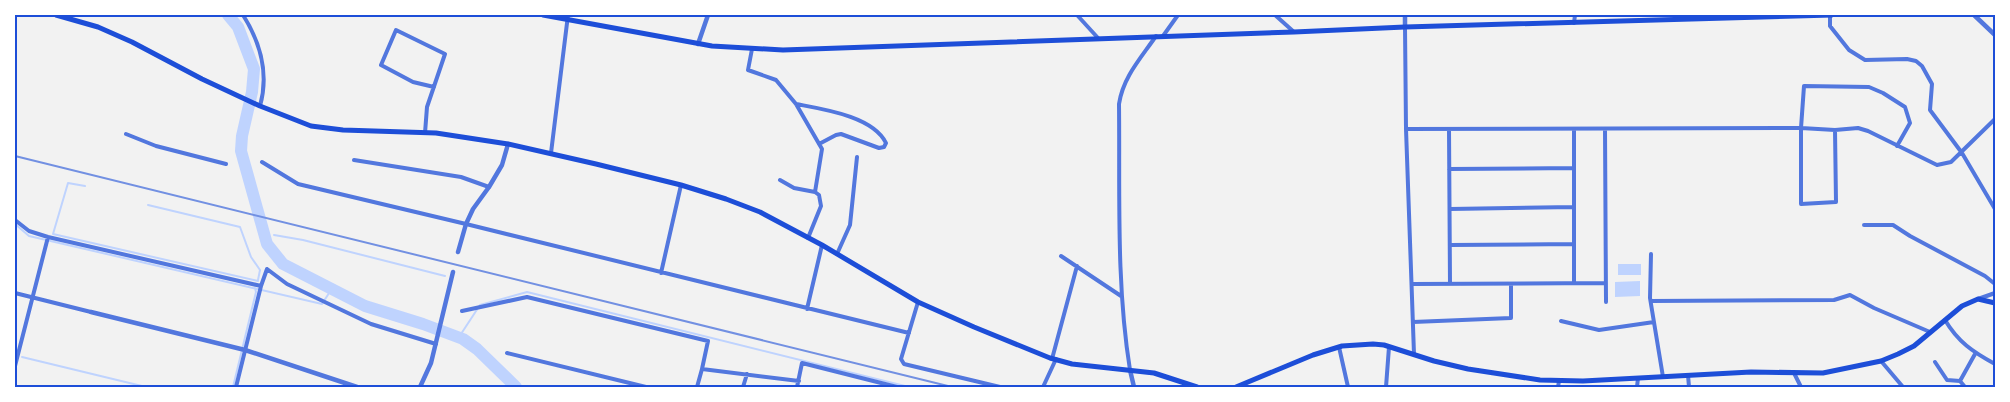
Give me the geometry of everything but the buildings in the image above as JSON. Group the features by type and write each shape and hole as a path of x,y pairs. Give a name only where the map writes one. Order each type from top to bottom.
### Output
{"main road":[{"path":"56,15 98,27 132,42 236,95 311,126 342,130 425,133 508,144 682,185 760,212 822,245 918,302 1054,359 1072,364 1130,370 1171,378 1197,387"},
{"path":"543,15 568,18 698,44 752,49 828,48 1678,18 1831,15"},
{"path":"1236,387 1313,355 1339,347 1373,344 1468,370 1558,384 1750,372 1823,373 1880,361 1898,354 1914,346 1962,306 1978,300 1995,303"}],"street":[{"path":"243,15 253,32 260,50 264,93 260,106"},
{"path":"1077,15 1098,38"},
{"path":"1163,36 1178,15"},
{"path":"1275,15 1294,32"},
{"path":"1405,15 1406,129 1414,354"},
{"path":"1574,23 1575,15"},
{"path":"1831,15 1830,26 1849,50 1865,60 1907,59 1916,61 1922,66 1932,84 1930,110 1962,153 1995,210"},
{"path":"1974,15 1995,35"},
{"path":"698,44 709,16"},
{"path":"551,153 568,18"},
{"path":"425,133 427,107 434,87 445,54 396,30 381,65 413,82 434,87"},
{"path":"1134,387 1124,332 1121,296 1119,104 1121,90 1126,79 1156,36"},
{"path":"752,49 748,70 776,80 796,104 822,150 815,192"},
{"path":"1835,130 1836,202 1801,204 1801,128 1804,86 1870,88 1883,93 1905,107 1910,123 1897,146"},
{"path":"796,104 846,116 866,124 880,135 886,143 884,147 878,148 841,134 836,134 819,144"},
{"path":"1406,129 1605,130 1801,128 1835,130 1858,128 1868,131 1937,165 1951,162 1995,119"},
{"path":"1449,129 1450,284"},
{"path":"1574,129 1574,283"},
{"path":"1605,130 1606,302"},
{"path":"126,134 156,146 226,164"},
{"path":"458,252 466,224 480,197 502,164 508,144"},
{"path":"837,254 850,225 857,157"},
{"path":"354,160 461,177 489,186"},
{"path":"262,162 298,184 909,333"},
{"path":"1449,169 1574,168"},
{"path":"780,180 794,188 815,192 819,195 821,206 808,238"},
{"path":"661,273 682,185"},
{"path":"1450,209 1574,207"},
{"path":"15,220 29,231 48,237 261,286"},
{"path":"1864,225 1893,225 1985,276 1995,284"},
{"path":"15,366 48,237"},
{"path":"1450,245 1573,244"},
{"path":"807,309 822,245"},
{"path":"1651,254 1651,301 1663,377"},
{"path":"1061,256 1121,296"},
{"path":"1043,387 1054,359 1076,266"},
{"path":"236,387 267,269 287,284 370,324 436,342"},
{"path":"420,387 430,363 453,272"},
{"path":"1412,284 1606,283"},
{"path":"1413,322 1511,318 1510,284"},
{"path":"15,293 245,350 357,387"},
{"path":"1978,300 1995,293"},
{"path":"1651,301 1834,300 1850,295 1874,308 1930,332"},
{"path":"462,311 527,297 708,341 697,387"},
{"path":"918,302 901,359 904,364 1000,387"},
{"path":"1945,320 1954,336 1975,354 1995,364"},
{"path":"1561,321 1599,330 1654,322"},
{"path":"1339,347 1348,387"},
{"path":"1386,387 1389,347"},
{"path":"507,353 646,387"},
{"path":"1960,381 1975,354"},
{"path":"1880,361 1902,387"},
{"path":"1935,362 1947,380 1960,381 1965,387"},
{"path":"797,387 802,363 898,387"},
{"path":"702,369 799,381"},
{"path":"1794,373 1802,387"},
{"path":"743,387 747,374"},
{"path":"1688,376 1689,387"},
{"path":"1637,387 1638,378"}],"water":[{"path":"1618,264 1641,264 1641,275 1618,275"},
{"path":"1640,281 1640,296 1615,297 1615,282"}],"waterway":[{"path":"228,15 238,27 254,69 252,92 242,136 241,151 267,244 283,264 365,306 463,339 477,349 516,387"},
{"path":"85,186 68,183 53,234 258,281"},
{"path":"148,205 240,227 251,257 260,270 258,280"},
{"path":"15,224 29,236 322,304 331,290"},
{"path":"274,235 303,240 445,276"},
{"path":"233,387 256,292 255,288"},
{"path":"459,337 480,305 527,292 909,387"},
{"path":"22,357 146,387"}],"railway":[{"path":"15,156 952,387"}]}
